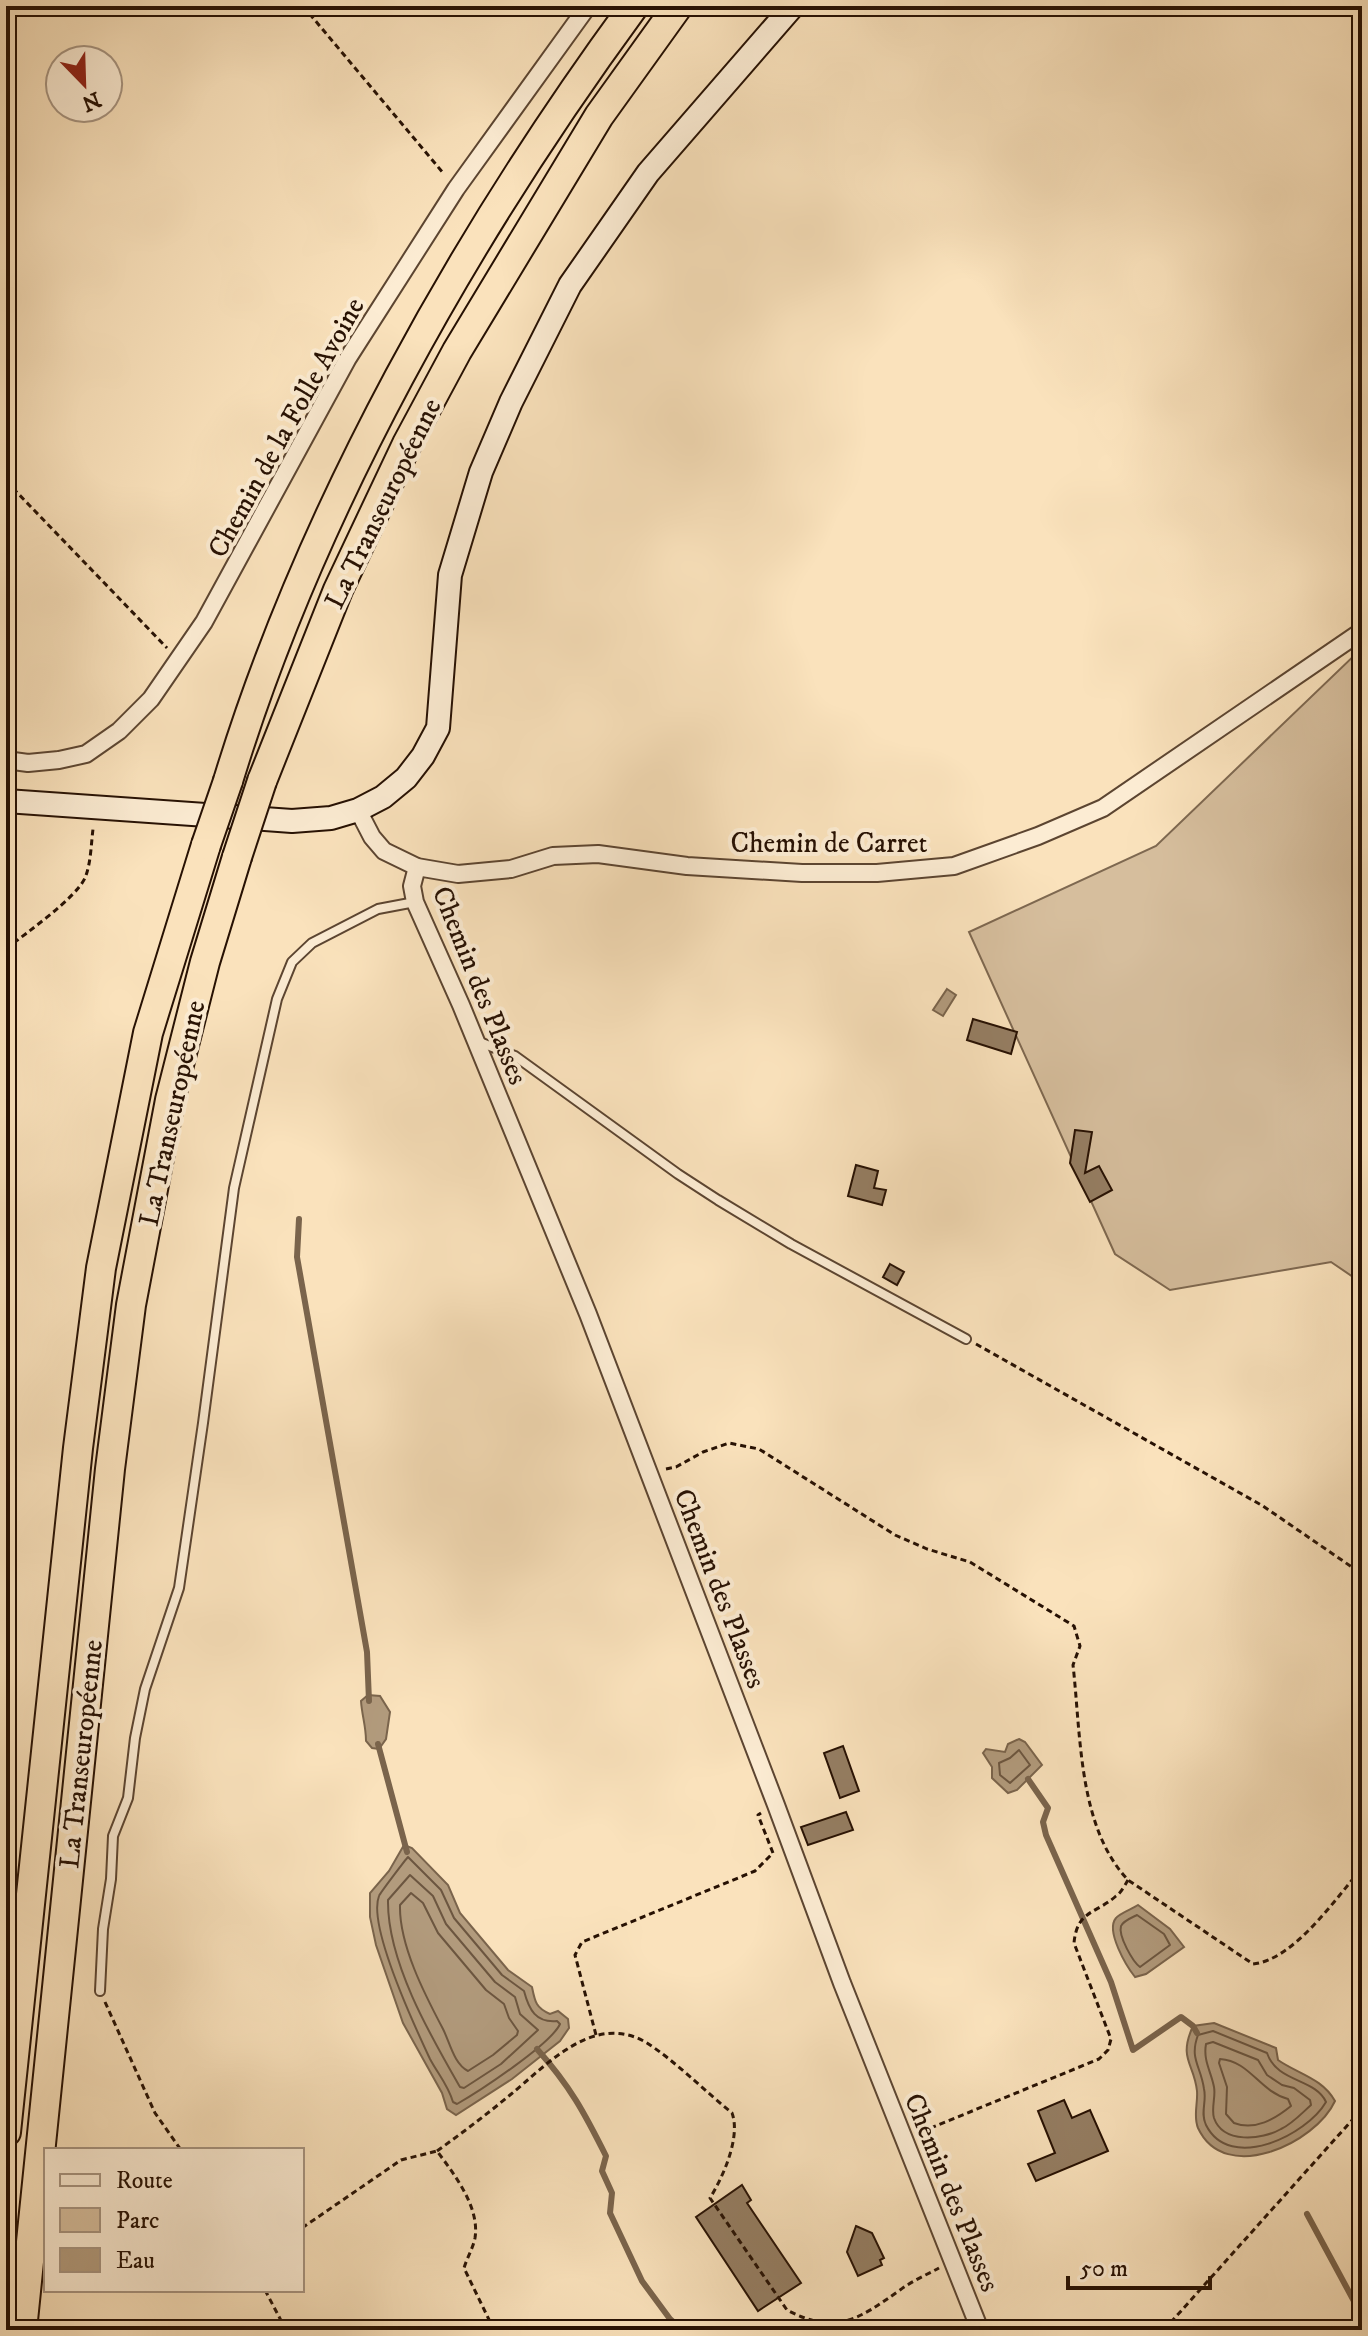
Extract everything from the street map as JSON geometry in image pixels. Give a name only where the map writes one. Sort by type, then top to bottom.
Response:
[{"type":"highway","name":"La Transeuropéenne","points":[[6,2132],[76,1464],[101,1268],[148,1033],[246,723],[284,624],[329,521],[390,395],[517,173],[634,6]]},
{"type":"highway","name":"La Transeuropéenne","points":[[22,2330],[110,1469],[131,1305],[170,1100],[205,962],[262,781],[338,590],[407,444],[457,351],[599,116],[678,6]]},
{"type":"street","name":"Chemin de la Folle Avoine","points":[[6,760],[28,763],[76,758],[100,747],[151,699],[227,582],[328,391],[456,189],[588,6]]},
{"type":"street","points":[[6,801],[292,821],[331,818],[358,810],[383,797],[406,778],[423,756],[438,728],[450,575],[487,458],[511,402],[570,285],[648,173],[793,6]]},
{"type":"street","name":"Chemin de Carret","points":[[358,810],[372,837],[384,851],[417,867],[458,874],[511,869],[553,856],[598,854],[687,866],[802,873],[877,873],[954,866],[1038,836],[1103,808],[1362,631]]},
{"type":"street","name":"Chemin des Plasses","points":[[417,867],[412,886],[415,902],[476,1041],[648,1469],[842,1983],[980,2330]]},
{"type":"lane","points":[[100,1991],[113,1836],[128,1798],[145,1689],[179,1588],[234,1188],[277,999],[292,962],[312,943],[378,909],[415,902]]},
{"type":"lane","points":[[476,1041],[515,1056],[678,1174],[766,1229],[966,1339]]},
{"type":"path","points":[[303,6],[456,189]]},
{"type":"path","points":[[6,481],[178,661]]},
{"type":"path","points":[[6,949],[83,883],[90,856],[94,807]]},
{"type":"path","points":[[966,1339],[1254,1501],[1362,1574]]},
{"type":"path","points":[[648,1469],[676,1467],[703,1452],[729,1443],[759,1449],[895,1535],[970,1562],[1074,1626],[1080,1646],[1073,1665],[1090,1810],[1100,1840],[1113,1864],[1128,1880],[1253,1964],[1264,1963],[1290,1946],[1362,1868]]},
{"type":"path","points":[[596,2035],[575,1955],[582,1942],[755,1871],[773,1853],[758,1815],[776,1805]]},
{"type":"path","points":[[901,2131],[928,2131],[1099,2059],[1108,2050],[1111,2039],[1074,1943],[1075,1927],[1090,1911],[1117,1896],[1128,1880]]},
{"type":"path","points":[[100,1991],[155,2113],[180,2148]]},
{"type":"path","points":[[304,2227],[401,2160],[437,2151],[511,2095],[552,2058],[579,2041],[618,2032],[645,2042],[732,2113],[735,2122],[725,2172],[710,2198],[787,2310],[806,2322],[828,2326],[848,2323],[868,2314],[903,2287],[953,2261]]},
{"type":"path","points":[[1164,2330],[1362,2109]]},
{"type":"path","points":[[437,2151],[459,2181],[471,2209],[475,2237],[464,2268],[494,2330]]},
{"type":"path","points":[[266,2292],[286,2330]]},
{"type":"green space","points":[[1362,648],[1362,1283],[1331,1262],[1170,1290],[1115,1254],[969,932],[1156,846]]},
{"type":"water","points":[[947,989],[956,995],[943,1016],[933,1010]]},
{"type":"water","points":[[368,1695],[380,1696],[390,1712],[386,1739],[379,1749],[372,1748],[366,1741],[361,1701]]},
{"type":"water","points":[[1019,1739],[1025,1742],[1042,1765],[1017,1790],[1008,1793],[992,1778],[992,1767],[983,1753],[986,1749],[1005,1752],[1008,1744]]},
{"type":"water","points":[[404,1845],[412,1848],[448,1885],[460,1913],[508,1970],[532,1987],[539,2007],[550,2014],[558,2011],[568,2019],[569,2028],[560,2041],[512,2079],[456,2115],[447,2109],[442,2093],[403,2023],[376,1945],[370,1917],[370,1893],[389,1871]]},
{"type":"water","points":[[1138,1905],[1170,1929],[1184,1947],[1146,1974],[1135,1977],[1118,1949],[1113,1924],[1118,1916]]},
{"type":"water","points":[[1214,2023],[1276,2048],[1278,2060],[1323,2087],[1335,2101],[1325,2117],[1309,2131],[1270,2152],[1248,2156],[1228,2154],[1211,2145],[1198,2128],[1197,2091],[1187,2046],[1193,2026]]},
{"type":"building","points":[[973,1019],[1017,1032],[1011,1054],[967,1040]]},
{"type":"building","points":[[1075,1130],[1092,1132],[1085,1173],[1099,1166],[1112,1190],[1090,1202],[1070,1163]]},
{"type":"building","points":[[856,1165],[878,1171],[874,1188],[886,1190],[882,1205],[848,1196]]},
{"type":"building","points":[[890,1264],[904,1272],[897,1285],[883,1277]]},
{"type":"building","points":[[843,1746],[859,1791],[840,1798],[824,1753]]},
{"type":"building","points":[[846,1812],[853,1830],[808,1845],[801,1827]]},
{"type":"building","points":[[1064,2100],[1072,2118],[1090,2110],[1108,2151],[1036,2181],[1028,2164],[1055,2153],[1038,2111]]},
{"type":"building","points":[[742,2185],[751,2200],[747,2203],[801,2283],[758,2311],[696,2217]]},
{"type":"building","points":[[856,2226],[872,2233],[884,2258],[880,2260],[882,2265],[858,2276],[847,2252]]},
{"type":"waterway","points":[[299,1219],[297,1257],[367,1652],[369,1701]]},
{"type":"waterway","points":[[378,1744],[407,1852]]},
{"type":"waterway","points":[[1028,1779],[1048,1808],[1043,1822],[1046,1835],[1111,1982],[1133,2050],[1181,2017],[1197,2033]]},
{"type":"waterway","points":[[537,2049],[576,2100],[606,2156],[602,2171],[612,2193],[610,2213],[642,2281],[682,2330]]},
{"type":"waterway","points":[[1307,2214],[1362,2316]]}]
